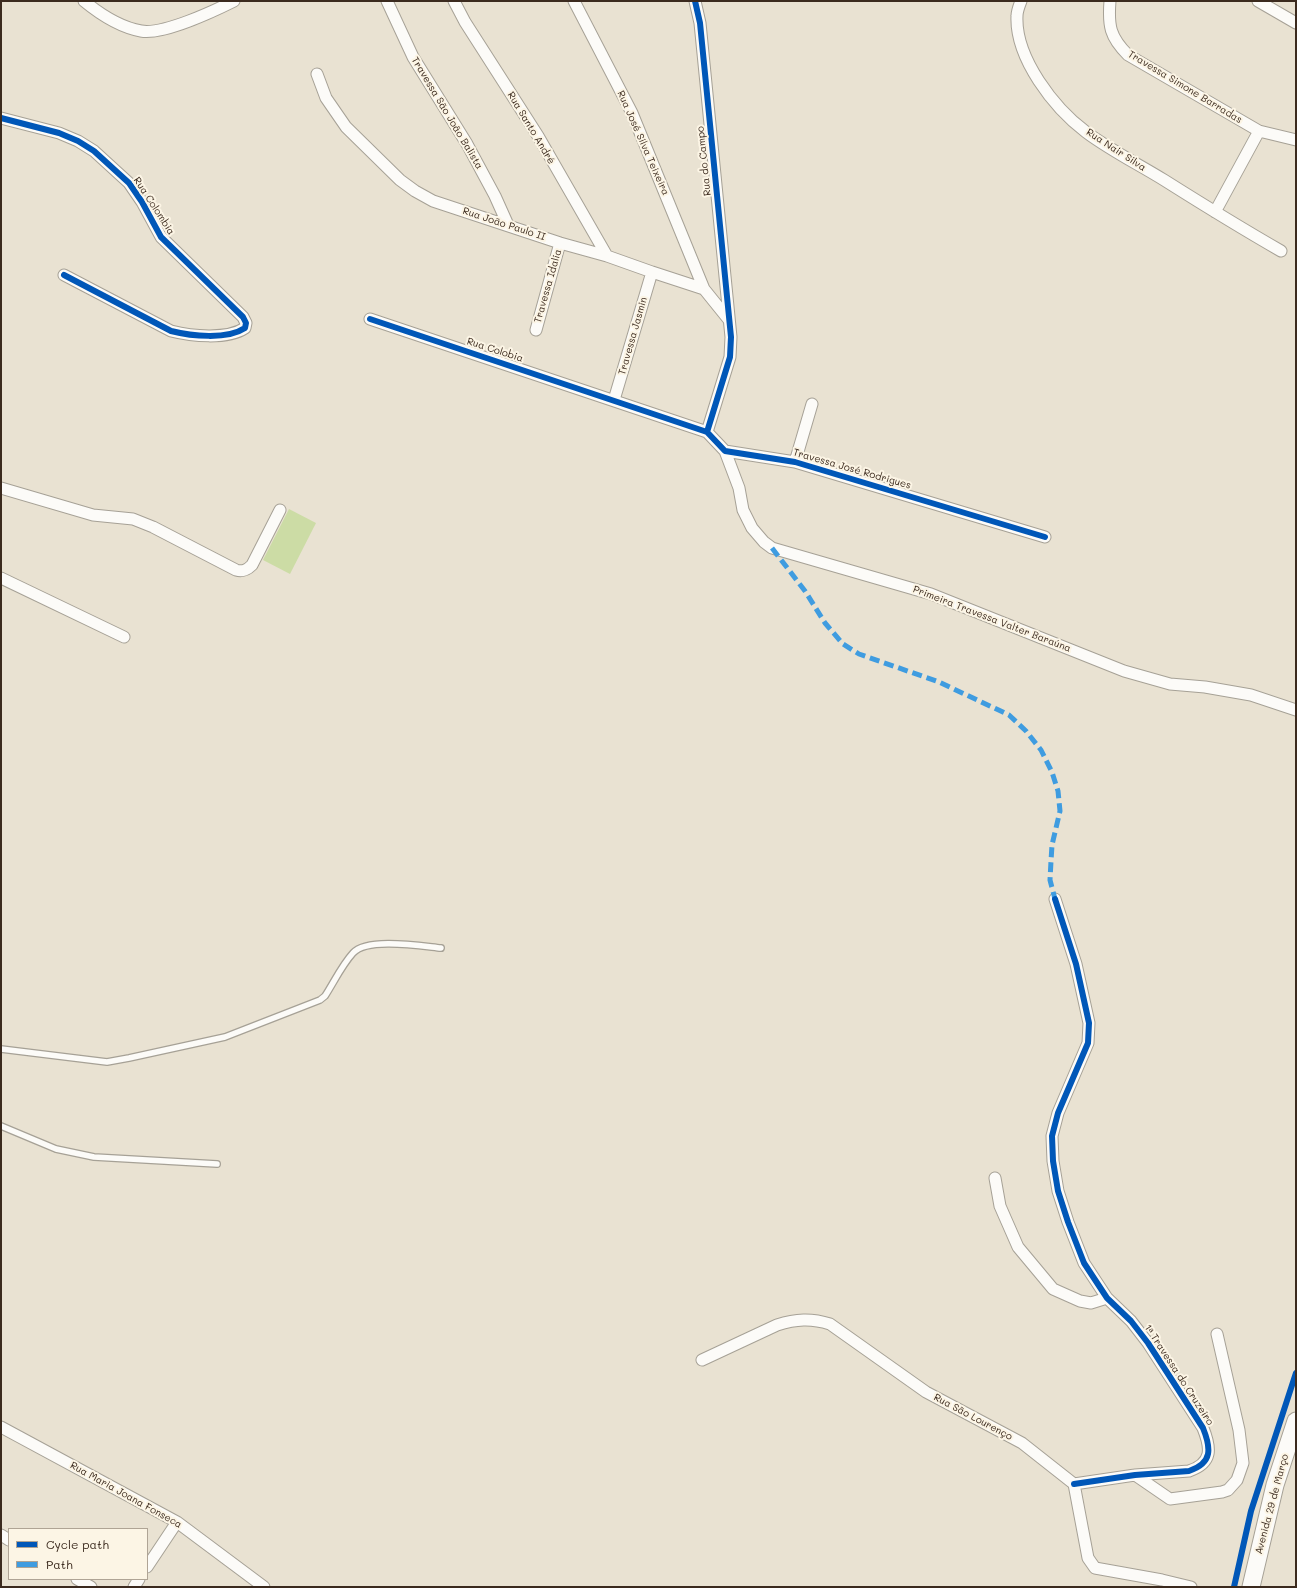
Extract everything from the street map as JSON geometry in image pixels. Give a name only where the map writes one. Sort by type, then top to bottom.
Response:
[{"type":"main road","name":"Avenida 29 de Março","points":[[1251,1587],[1275,1485],[1296,1421]]},
{"type":"street","points":[[84,1],[102,15],[121,25],[142,32],[163,29],[192,20],[234,1]]},
{"type":"street","name":"Travessa São João Balista","points":[[387,1],[413,57],[466,144],[495,196],[508,225]]},
{"type":"street","name":"Rua Santo André","points":[[454,1],[465,22],[538,136],[606,256]]},
{"type":"street","name":"Rua José Silva Teixeira","points":[[574,1],[632,113],[704,289]]},
{"type":"street","name":"Rua do Campo","points":[[695,1],[700,23],[731,337],[730,357],[707,432]]},
{"type":"street","name":"Rua Nair Silva","points":[[1021,1],[1017,15],[1019,37],[1028,62],[1041,85],[1059,108],[1086,132],[1281,251]]},
{"type":"street","name":"Travessa Simone Barradas","points":[[1110,1],[1109,20],[1113,34],[1121,48],[1128,55],[1259,131],[1296,140]]},
{"type":"street","points":[[1258,1],[1296,23]]},
{"type":"street","name":"Rua João Paulo II","points":[[317,74],[326,98],[346,127],[400,180],[415,191],[433,201],[704,289]]},
{"type":"street","name":"Rua Colombia","points":[[1,118],[59,134],[78,141],[109,163],[129,183],[142,202],[161,237],[243,317],[246,323],[244,328],[238,333],[228,335],[187,335],[171,331],[64,275]]},
{"type":"street","points":[[1215,212],[1259,131]]},
{"type":"street","name":"Travessa Idalia","points":[[536,330],[560,243]]},
{"type":"street","name":"Travessa Jasmin","points":[[614,400],[652,272]]},
{"type":"street","points":[[704,289],[729,320]]},
{"type":"street","name":"Rua Colobia","points":[[370,319],[614,400]]},
{"type":"street","points":[[614,400],[707,432],[725,451]]},
{"type":"street","points":[[795,462],[812,404]]},
{"type":"street","name":"Travessa José Rodrigues","points":[[725,451],[795,462],[1045,537]]},
{"type":"street","name":"Primeira Travessa Valter Baraúna","points":[[725,451],[739,488],[743,510],[752,528],[764,542],[772,548],[931,594],[1124,671],[1170,684],[1206,687],[1251,696],[1296,710]]},
{"type":"street","points":[[1,488],[93,515],[133,519],[153,527],[242,572],[252,565],[280,510]]},
{"type":"street","points":[[1,578],[124,637]]},
{"type":"street","name":"1ᵃ Travessa do Cruzeiro","points":[[1055,899],[1076,964],[1089,1023],[1088,1043],[1058,1113],[1052,1136],[1053,1161],[1058,1191],[1070,1229],[1084,1264],[1107,1298],[1131,1321],[1148,1343],[1203,1428],[1208,1442],[1209,1453],[1205,1462],[1197,1468],[1189,1471],[1135,1475],[1074,1484]]},
{"type":"street","points":[[995,1178],[1000,1206],[1018,1247],[1053,1289],[1080,1301],[1091,1303],[1107,1298]]},
{"type":"street","name":"Rua São Lourenço","points":[[702,1360],[777,1325],[790,1321],[816,1320],[830,1324],[926,1392],[1022,1443],[1074,1484]]},
{"type":"street","points":[[1135,1475],[1165,1497],[1170,1498],[1222,1492],[1228,1490],[1237,1480],[1243,1463],[1239,1430],[1217,1334]]},
{"type":"street","name":"Rua Maria Joana Fonseca","points":[[1,1427],[177,1522],[241,1568],[264,1587]]},
{"type":"street","points":[[1074,1484],[1088,1558],[1095,1568],[1162,1580],[1191,1587]]},
{"type":"street","points":[[148,1566],[177,1522]]},
{"type":"street","points":[[78,1580],[91,1587]]},
{"type":"lane","points":[[1,1049],[107,1062],[225,1037],[320,1000],[325,996],[354,951],[369,946],[386,943],[440,948]]},
{"type":"lane","points":[[1,1126],[56,1149],[94,1157],[217,1164]]},
{"type":"green space","points":[[289,509],[316,523],[290,574],[263,560]]},
{"type":"marked path","points":[[772,548],[805,591],[825,623],[843,644],[859,654],[939,682],[1009,715],[1026,731],[1041,750],[1052,772],[1058,791],[1060,811],[1052,845],[1050,880],[1055,899]]},
{"type":"cycle path","points":[[695,1],[700,23],[731,337],[730,357],[707,432]]},
{"type":"cycle path","points":[[1,118],[59,133],[78,141],[94,151],[129,183],[142,202],[161,237],[243,317],[246,323],[245,328],[237,332],[219,336],[188,334],[171,331],[64,275]]},
{"type":"cycle path","points":[[370,319],[707,432],[725,451],[795,462],[1045,537]]},
{"type":"cycle path","points":[[1055,899],[1076,964],[1089,1023],[1088,1043],[1058,1113],[1052,1136],[1053,1161],[1058,1191],[1084,1263],[1107,1298],[1131,1321],[1148,1343],[1203,1428],[1208,1442],[1208,1454],[1206,1459],[1197,1468],[1189,1471],[1135,1475],[1074,1484]]},
{"type":"cycle path","points":[[1234,1587],[1251,1511],[1296,1373]]}]
